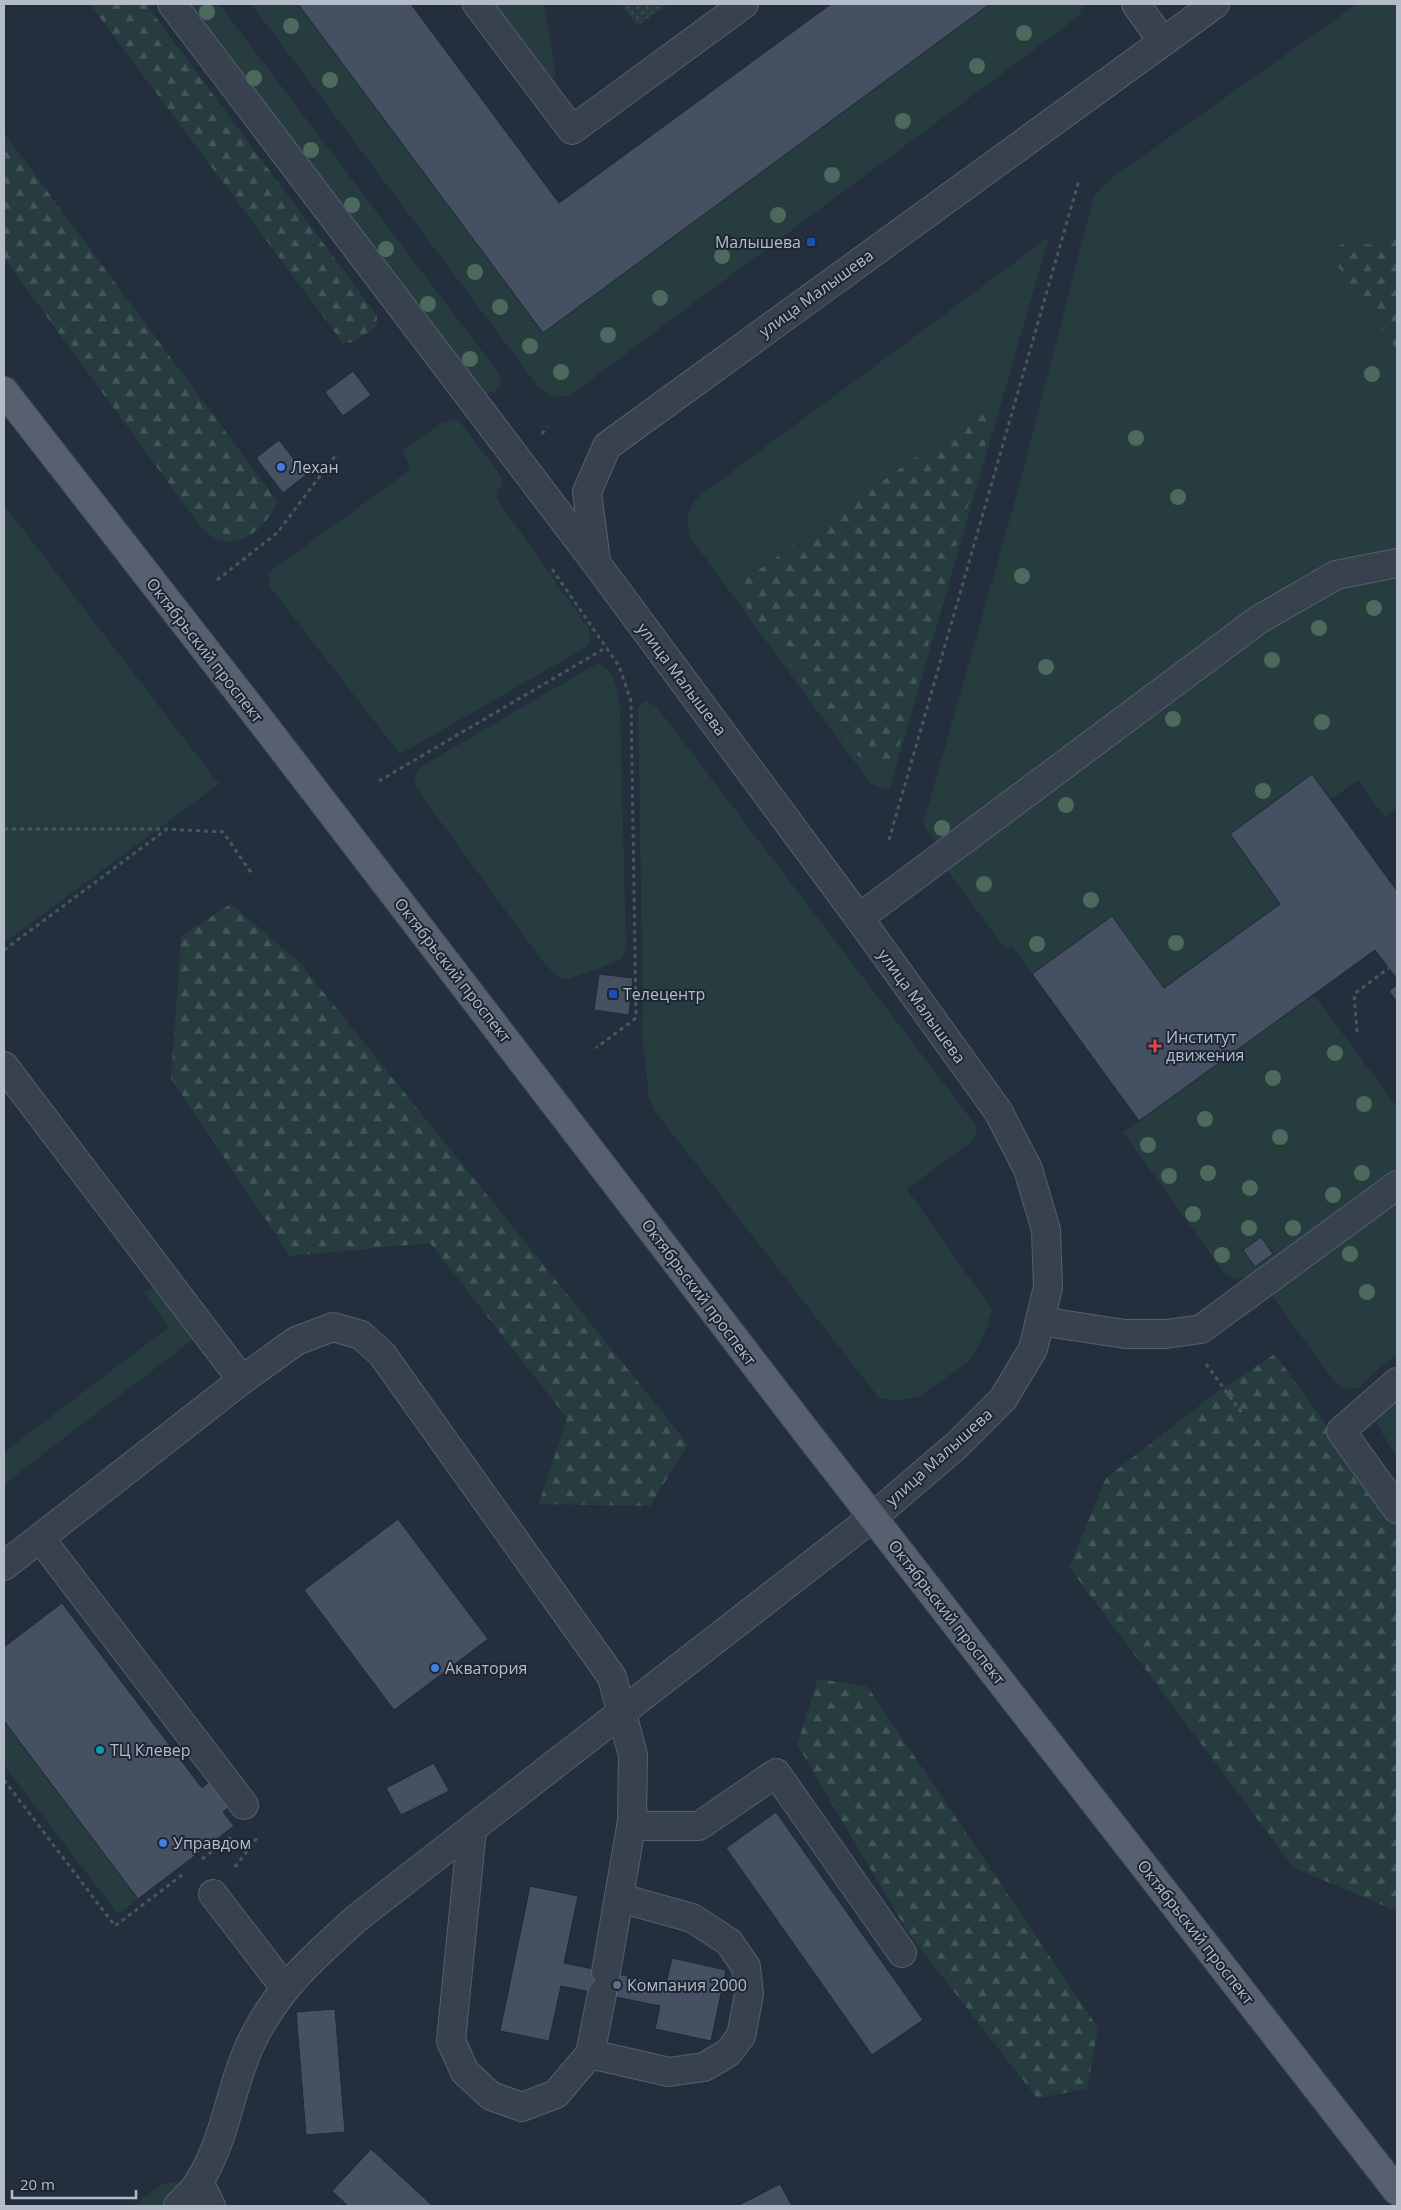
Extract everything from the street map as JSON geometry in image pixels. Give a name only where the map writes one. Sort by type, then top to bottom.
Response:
[{"type":"main road","name":"Октябрьский проспект","points":[[4,390],[873,1516],[1397,2191]]},
{"type":"street","points":[[172,4],[596,563]]},
{"type":"street","points":[[477,4],[572,130],[744,4]]},
{"type":"street","points":[[1136,4],[1162,42]]},
{"type":"street","name":"улица Малышева","points":[[178,2206],[199,2182],[213,2155],[249,2046],[269,2008],[298,1972],[357,1918],[873,1516],[957,1445],[1003,1399],[1033,1349],[1048,1287],[1046,1230],[1028,1169],[998,1111],[859,918],[596,563],[587,492],[606,446],[1215,4]]},
{"type":"street","points":[[859,918],[1258,620],[1336,574],[1397,562]]},
{"type":"street","points":[[4,1066],[242,1380]]},
{"type":"street","points":[[1040,1321],[1125,1334],[1166,1334],[1201,1329],[1397,1185]]},
{"type":"street","points":[[4,1566],[242,1380],[296,1341],[333,1327],[361,1335],[382,1354],[612,1677],[633,1755],[631,1826],[620,1898],[590,2054],[556,2094],[522,2107],[491,2096],[465,2072],[452,2041],[472,1829]]},
{"type":"street","points":[[1397,1382],[1341,1431],[1397,1509]]},
{"type":"street","points":[[40,1538],[249,1812]]},
{"type":"street","points":[[631,1826],[699,1826],[776,1773],[902,1953]]},
{"type":"street","points":[[213,1894],[285,1988]]},
{"type":"street","points":[[590,2054],[669,2072],[704,2067],[728,2053],[741,2036],[749,1994],[746,1967],[729,1942],[692,1918],[620,1898]]},
{"type":"street","points":[[199,2182],[211,2206]]},
{"type":"path","points":[[889,840],[1079,180]]},
{"type":"path","points":[[522,465],[547,427]]},
{"type":"path","points":[[217,580],[277,533],[336,455]]},
{"type":"path","points":[[551,568],[619,666],[632,701],[636,1018],[596,1048]]},
{"type":"path","points":[[379,780],[607,647]]},
{"type":"path","points":[[4,829],[167,829],[223,832],[252,874]]},
{"type":"path","points":[[4,950],[167,829]]},
{"type":"path","points":[[1357,1032],[1354,994],[1389,968]]},
{"type":"path","points":[[1205,1363],[1244,1416]]},
{"type":"path","points":[[4,1780],[115,1926],[184,1873]]},
{"type":"path","points":[[200,1861],[249,1812],[260,1830],[256,1841],[213,1894]]},
{"type":"green space","points":[[90,4],[146,4],[377,316],[376,327],[354,342],[343,343]]},
{"type":"green space","points":[[185,4],[219,4],[500,375],[501,384],[495,391],[484,394]]},
{"type":"green space","points":[[251,4],[298,4],[543,333],[990,4],[1083,5],[1079,16],[569,396],[553,397],[539,388]]},
{"type":"green space","points":[[488,4],[544,4],[556,74],[549,83]]},
{"type":"green space","points":[[621,4],[668,4],[637,26]]},
{"type":"green space","points":[[1357,4],[1397,4],[1397,550],[1328,564],[939,847],[923,824],[1020,483],[1094,195],[1109,180]]},
{"type":"green space","points":[[4,133],[277,501],[262,526],[246,537],[228,542],[218,540],[200,526],[4,258]]},
{"type":"green space","points":[[1397,234],[1397,350],[1332,258],[1334,251],[1344,243],[1379,245]]},
{"type":"green space","points":[[1049,237],[890,788],[882,789],[870,783],[690,537],[688,515],[699,496]]},
{"type":"green space","points":[[983,409],[991,409],[994,414],[897,754],[882,763],[871,762],[855,753],[741,599],[742,586],[746,579]]},
{"type":"green space","points":[[454,419],[460,422],[501,476],[502,485],[497,492],[497,499],[589,629],[590,642],[583,649],[399,753],[270,587],[268,573],[410,470],[404,450],[441,423]]},
{"type":"green space","points":[[4,505],[219,784],[4,943]]},
{"type":"green space","points":[[1397,575],[1397,807],[1386,816],[1383,815],[1358,780],[1331,799],[1312,774],[1230,834],[1280,904],[1164,988],[1032,974],[1012,946],[1006,950],[944,866],[1264,628],[1321,595],[1359,582]]},
{"type":"green space","points":[[598,663],[613,676],[620,709],[626,948],[621,960],[568,979],[557,977],[541,959],[416,788],[415,777],[419,768]]},
{"type":"green space","points":[[645,701],[656,706],[977,1127],[974,1140],[907,1189],[992,1310],[984,1335],[970,1361],[918,1397],[900,1400],[880,1399],[654,1110],[649,1098],[641,1022],[643,1016],[638,708]]},
{"type":"green space","points":[[231,904],[299,962],[688,1444],[650,1506],[539,1504],[567,1418],[430,1243],[290,1256],[171,1078],[181,936]]},
{"type":"green space","points":[[1314,995],[1397,1107],[1397,1169],[1249,1278],[1237,1279],[1225,1274],[1123,1132]]},
{"type":"green space","points":[[1397,1198],[1397,1353],[1358,1388],[1345,1389],[1334,1381],[1272,1296],[1272,1293]]},
{"type":"green space","points":[[161,1287],[196,1337],[4,1484],[4,1452],[169,1327],[144,1293],[152,1288]]},
{"type":"green space","points":[[1275,1354],[1397,1524],[1397,1911],[1294,1868],[1069,1567],[1106,1478],[1216,1393]]},
{"type":"green space","points":[[1397,1396],[1397,1457],[1377,1425],[1378,1416]]},
{"type":"green space","points":[[818,1679],[867,1686],[1098,2028],[1087,2089],[1037,2098],[909,1934],[797,1744]]},
{"type":"green space","points":[[4,1722],[138,1899],[118,1914],[4,1765]]},
{"type":"green space","points":[[173,2182],[187,2187],[170,2206],[133,2206],[161,2185]]},
{"type":"building","points":[[298,4],[411,4],[559,203],[831,4],[990,4],[543,333]]},
{"type":"building","points":[[353,371],[371,395],[343,416],[325,392]]},
{"type":"building","name":"Лехан","points":[[279,440],[306,475],[283,493],[256,458]]},
{"type":"building","points":[[1312,774],[1397,891],[1397,979],[1375,950],[1139,1121],[1032,974],[1112,916],[1164,988],[1280,904],[1230,834]]},
{"type":"building","points":[[599,974],[633,978],[629,1015],[594,1010]]},
{"type":"building","points":[[1397,985],[1397,1002],[1389,991]]},
{"type":"building","points":[[1261,1237],[1273,1254],[1255,1267],[1243,1250]]},
{"type":"building","points":[[398,1519],[488,1639],[394,1710],[304,1590]]},
{"type":"building","name":"ТЦ Клевер","points":[[62,1603],[202,1788],[213,1779],[233,1804],[223,1812],[234,1826],[138,1899],[4,1721],[4,1647]]},
{"type":"building","points":[[434,1763],[449,1791],[401,1815],[386,1788]]},
{"type":"building","points":[[776,1812],[923,2020],[872,2055],[726,1848]]},
{"type":"building","points":[[530,1886],[578,1896],[564,1963],[666,1984],[672,1958],[726,1970],[711,2041],[655,2029],[660,2006],[561,1986],[549,2041],[500,2031]]},
{"type":"building","points":[[335,2009],[345,2132],[306,2135],[296,2012]]},
{"type":"building","points":[[371,2149],[433,2206],[348,2206],[332,2191]]},
{"type":"building","points":[[780,2184],[792,2206],[737,2206]]},
{"type":"place","name":"Малышева","points":[[811,242]]},
{"type":"place","name":"Лехан","points":[[281,467]]},
{"type":"place","name":"Телецентр","points":[[613,994]]},
{"type":"place","name":"Институт движения","points":[[1155,1046]]},
{"type":"place","name":"Акватория","points":[[435,1668]]},
{"type":"place","name":"ТЦ Клевер","points":[[100,1750]]},
{"type":"place","name":"Управдом","points":[[163,1843]]},
{"type":"place","name":"Компания 2000","points":[[617,1985]]}]
